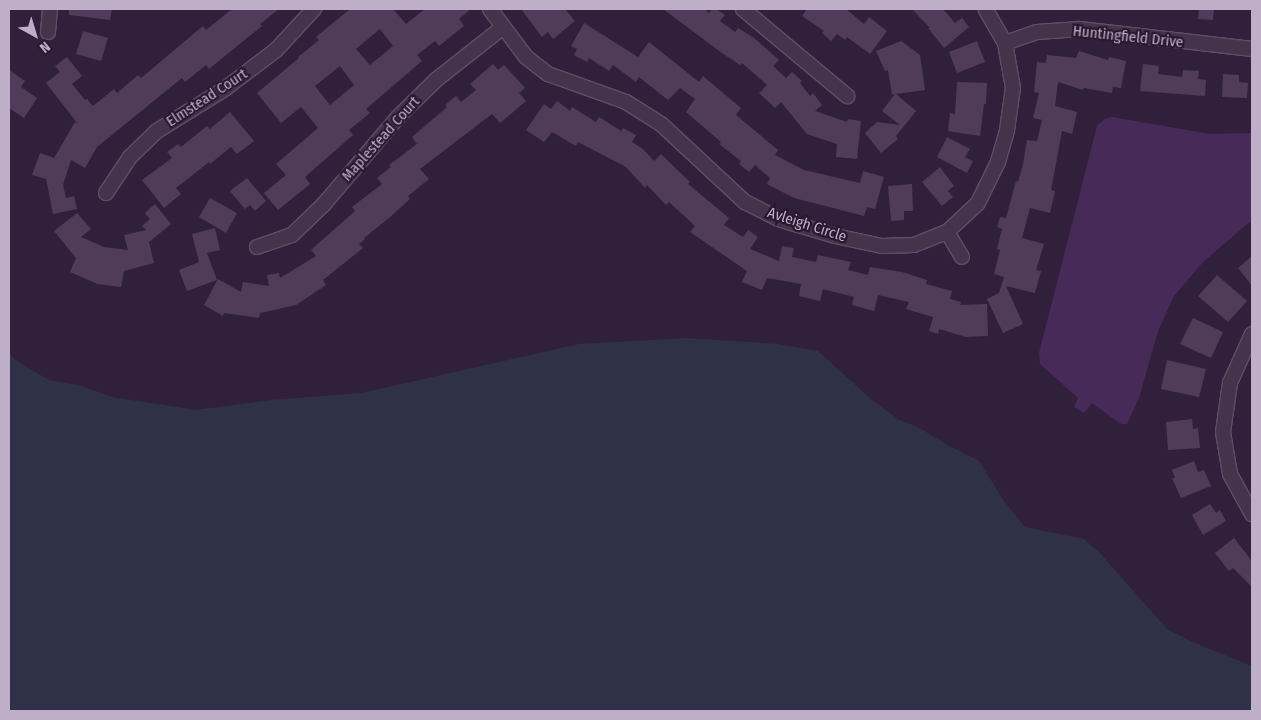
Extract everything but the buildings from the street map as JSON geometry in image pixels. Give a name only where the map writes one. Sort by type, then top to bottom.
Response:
[{"type":"street","points":[[48,32],[50,9]]},
{"type":"street","name":"Elmstead Court","points":[[106,193],[130,157],[157,131],[226,88],[268,56],[314,9]]},
{"type":"street","name":"Avleigh Circle","points":[[490,9],[526,57],[548,74],[626,102],[661,124],[745,202],[778,219],[835,236],[882,246],[914,244],[947,232],[978,204],[998,162],[1007,130],[1013,88],[1005,43],[985,9]]},
{"type":"street","points":[[743,9],[847,96]]},
{"type":"street","name":"Maplestead Court","points":[[258,247],[292,235],[324,204],[398,117],[436,80],[503,27]]},
{"type":"street","name":"Huntingfield Drive","points":[[1005,43],[1037,32],[1080,29],[1252,49]]},
{"type":"street","points":[[947,232],[962,257]]},
{"type":"street","points":[[1252,334],[1230,383],[1223,432],[1230,474],[1252,514]]},
{"type":"shaded area","points":[[1112,117],[1210,134],[1252,133],[1252,220],[1203,262],[1174,296],[1158,331],[1139,398],[1127,424],[1121,424],[1092,403],[1084,413],[1074,407],[1078,398],[1040,364],[1039,353],[1097,126],[1105,119]]},
{"type":"shaded area","points":[[687,338],[778,344],[818,351],[872,400],[899,420],[918,427],[947,445],[979,461],[1004,501],[1025,527],[1084,539],[1099,552],[1167,629],[1195,643],[1252,666],[1252,711],[9,711],[9,353],[15,360],[49,380],[82,386],[112,397],[196,410],[270,400],[361,393],[579,344]]}]
